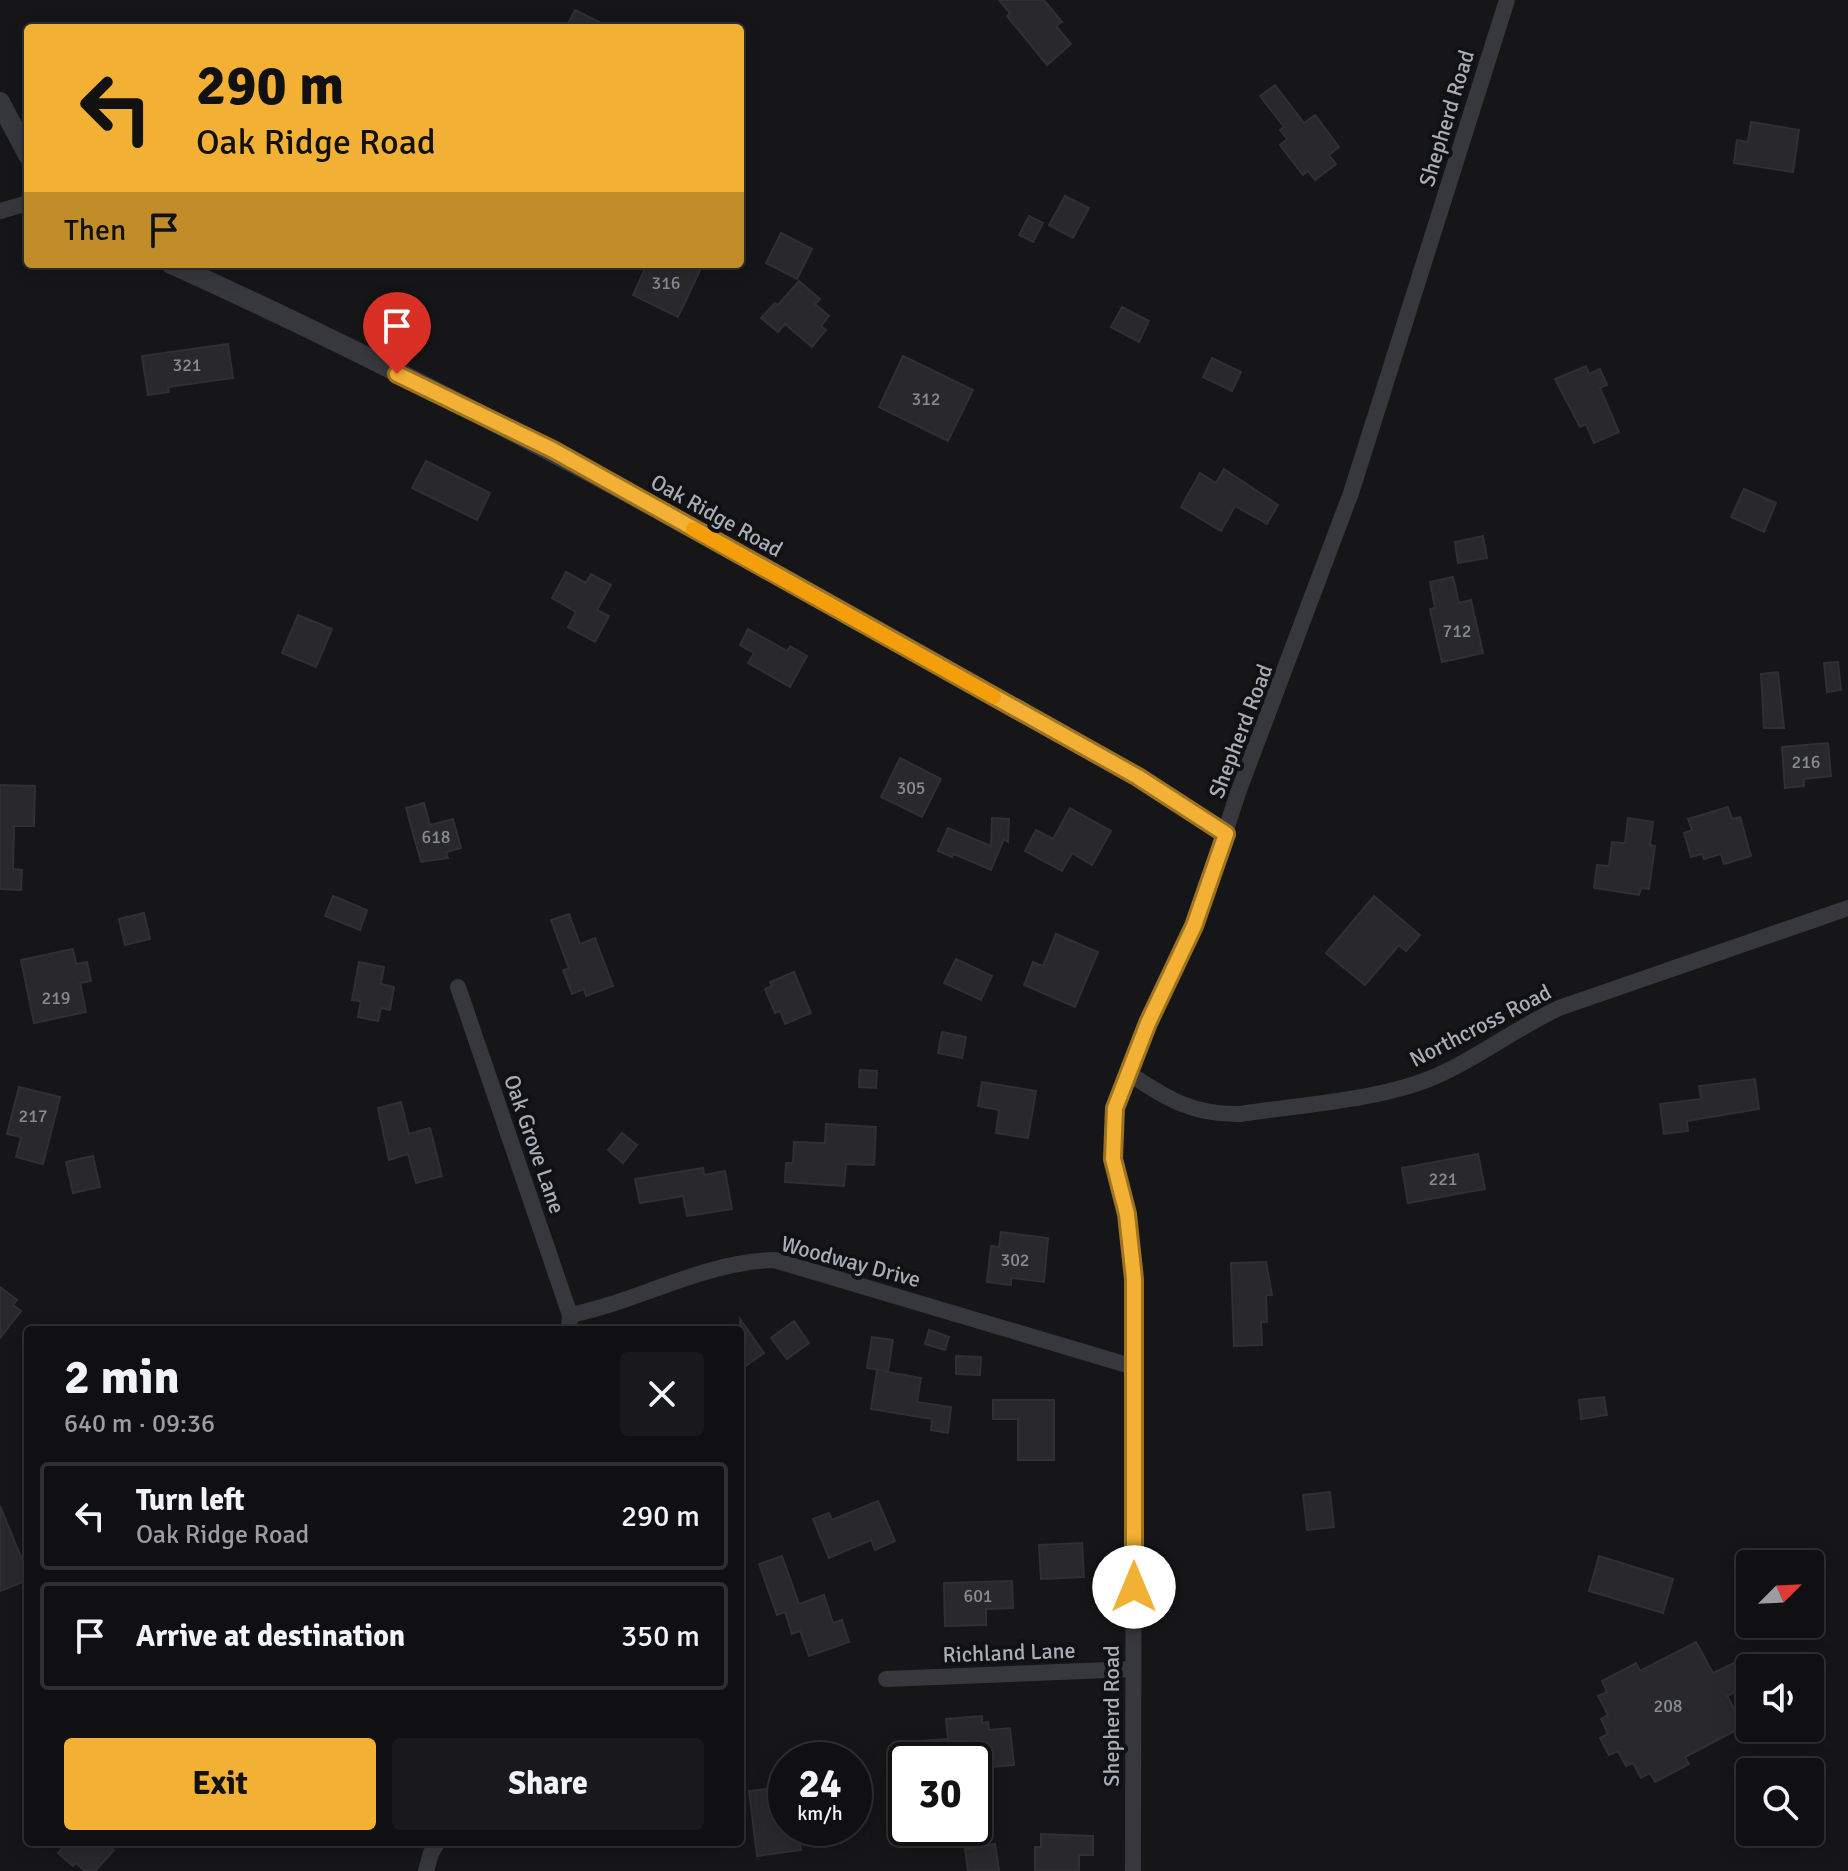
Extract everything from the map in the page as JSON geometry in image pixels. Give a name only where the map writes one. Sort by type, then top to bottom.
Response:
[{"type":"street","name":"Shepherd Road","points":[[1133,1871],[1132,1246],[1113,1159],[1115,1108],[1148,1023],[1194,926],[1239,790],[1351,493],[1507,0]]},
{"type":"street","points":[[0,102],[24,147]]},
{"type":"street","points":[[0,211],[24,204]]},
{"type":"street","name":"Oak Ridge Road","points":[[180,268],[282,314],[553,450],[1138,777],[1226,834]]},
{"type":"street","name":"Northcross Road","points":[[1128,1073],[1186,1108],[1219,1115],[1402,1088],[1445,1071],[1518,1027],[1559,1008],[1848,908]]},
{"type":"street","name":"Oak Grove Lane","points":[[458,987],[570,1323]]},
{"type":"street","name":"Woodway Drive","points":[[570,1323],[596,1310],[722,1265],[774,1260],[1134,1367]]},
{"type":"street","name":"Richland Lane","points":[[886,1679],[1133,1669]]},
{"type":"street","points":[[426,1871],[435,1846]]},
{"type":"building","points":[[999,0],[1044,0],[1062,22],[1056,26],[1071,44],[1047,65],[1007,16],[1010,13]]},
{"type":"building","points":[[575,10],[603,24],[568,24]]},
{"type":"building","points":[[1275,85],[1304,123],[1315,115],[1339,147],[1329,155],[1336,164],[1315,180],[1308,171],[1303,175],[1280,145],[1287,139],[1280,130],[1284,127],[1260,96]]},
{"type":"building","points":[[1751,122],[1799,130],[1793,172],[1734,163],[1737,140],[1748,142]]},
{"type":"building","points":[[1065,196],[1089,208],[1073,238],[1049,225]]},
{"type":"building","points":[[1029,216],[1043,223],[1033,242],[1019,235]]},
{"type":"building","points":[[781,233],[812,249],[797,279],[766,263]]},
{"type":"building","points":[[645,268],[701,268],[678,317],[633,295]]},
{"type":"building","points":[[799,281],[820,299],[815,304],[829,316],[821,326],[826,330],[812,347],[785,324],[778,332],[761,318],[775,303],[778,305]]},
{"type":"building","points":[[1122,307],[1149,321],[1139,342],[1111,327]]},
{"type":"building","points":[[228,344],[233,378],[168,387],[169,392],[148,395],[142,356]]},
{"type":"building","points":[[903,356],[973,390],[948,441],[879,407]]},
{"type":"building","points":[[1212,358],[1241,372],[1232,391],[1203,377]]},
{"type":"building","points":[[1586,366],[1589,374],[1600,369],[1607,385],[1600,388],[1619,432],[1594,443],[1586,424],[1580,427],[1555,379]]},
{"type":"building","points":[[426,461],[490,493],[477,520],[412,488]]},
{"type":"building","points":[[1224,469],[1278,505],[1267,524],[1235,506],[1221,531],[1181,507],[1200,473],[1216,483]]},
{"type":"building","points":[[1744,489],[1776,503],[1764,532],[1731,517]]},
{"type":"building","points":[[1483,536],[1487,558],[1458,563],[1455,542]]},
{"type":"building","points":[[566,572],[586,583],[591,574],[611,585],[597,610],[609,616],[595,642],[568,627],[576,612],[552,598]]},
{"type":"building","points":[[1453,577],[1459,603],[1471,600],[1483,653],[1442,662],[1430,609],[1435,608],[1430,582]]},
{"type":"building","points":[[298,615],[332,629],[316,667],[282,653]]},
{"type":"building","points":[[748,629],[787,651],[790,646],[807,656],[790,687],[748,663],[754,653],[740,645]]},
{"type":"building","points":[[1838,662],[1841,690],[1827,692],[1824,663]]},
{"type":"building","points":[[1778,672],[1784,728],[1764,728],[1761,674]]},
{"type":"building","points":[[1828,743],[1831,776],[1804,779],[1804,786],[1785,788],[1782,747]]},
{"type":"building","points":[[900,758],[941,779],[922,817],[881,797]]},
{"type":"building","points":[[0,785],[35,786],[34,826],[14,826],[13,869],[22,870],[21,890],[0,889]]},
{"type":"building","points":[[424,803],[430,825],[453,819],[461,848],[446,852],[448,858],[421,862],[406,808]]},
{"type":"building","points":[[1728,807],[1732,819],[1740,817],[1751,856],[1724,864],[1721,854],[1704,859],[1702,854],[1691,857],[1684,833],[1692,830],[1688,819]]},
{"type":"building","points":[[1070,808],[1111,831],[1092,865],[1072,853],[1062,871],[1025,851],[1036,830],[1053,839]]},
{"type":"building","points":[[992,818],[1009,819],[1008,842],[1004,839],[991,870],[954,854],[952,857],[938,851],[948,828],[991,846]]},
{"type":"building","points":[[1628,818],[1653,822],[1650,845],[1655,846],[1649,889],[1641,888],[1639,895],[1594,888],[1597,865],[1609,866],[1612,842],[1625,843]]},
{"type":"building","points":[[333,896],[367,910],[360,930],[325,916]]},
{"type":"building","points":[[1374,896],[1420,935],[1406,951],[1399,945],[1365,985],[1326,953]]},
{"type":"building","points":[[144,913],[150,939],[125,945],[119,919]]},
{"type":"building","points":[[569,914],[580,944],[595,938],[613,986],[586,996],[584,989],[572,994],[563,970],[569,969],[551,920]]},
{"type":"building","points":[[1056,934],[1098,952],[1075,1007],[1024,985],[1033,962],[1043,966]]},
{"type":"building","points":[[73,949],[76,964],[87,962],[91,981],[80,983],[86,1012],[34,1023],[21,960]]},
{"type":"building","points":[[956,959],[992,976],[981,1000],[944,983]]},
{"type":"building","points":[[359,962],[384,967],[381,984],[394,987],[390,1010],[381,1008],[378,1021],[358,1017],[361,1001],[352,1000]]},
{"type":"building","points":[[794,972],[811,1013],[785,1024],[780,1011],[775,1013],[765,989],[772,986],[770,982]]},
{"type":"building","points":[[942,1032],[966,1037],[962,1058],[938,1053]]},
{"type":"building","points":[[860,1070],[877,1071],[876,1088],[859,1087]]},
{"type":"building","points":[[1755,1079],[1759,1109],[1687,1121],[1688,1131],[1664,1134],[1660,1104],[1701,1099],[1699,1086]]},
{"type":"building","points":[[982,1082],[1036,1091],[1028,1138],[996,1133],[999,1110],[978,1106]]},
{"type":"building","points":[[19,1087],[60,1097],[43,1164],[16,1157],[21,1137],[7,1134]]},
{"type":"building","points":[[401,1102],[409,1134],[430,1128],[442,1176],[416,1183],[408,1154],[389,1160],[378,1108]]},
{"type":"building","points":[[826,1124],[876,1127],[874,1165],[846,1164],[844,1186],[785,1182],[786,1163],[793,1163],[794,1142],[825,1143]]},
{"type":"building","points":[[622,1133],[637,1145],[623,1163],[608,1150]]},
{"type":"building","points":[[1478,1154],[1485,1189],[1408,1203],[1402,1168]]},
{"type":"building","points":[[93,1156],[100,1187],[73,1193],[66,1162]]},
{"type":"building","points":[[703,1168],[704,1175],[725,1171],[732,1209],[687,1216],[683,1196],[640,1203],[635,1179]]},
{"type":"building","points":[[1001,1232],[1048,1238],[1044,1282],[1011,1278],[1011,1285],[987,1282],[991,1246],[999,1247]]},
{"type":"building","points":[[1266,1262],[1272,1295],[1266,1295],[1267,1322],[1261,1322],[1262,1345],[1234,1346],[1231,1263]]},
{"type":"building","points":[[0,1287],[17,1300],[13,1305],[21,1311],[0,1338]]},
{"type":"building","points":[[740,1319],[764,1353],[744,1367],[744,1326],[740,1326]]},
{"type":"building","points":[[794,1321],[809,1343],[787,1359],[771,1338]]},
{"type":"building","points":[[929,1330],[949,1337],[945,1350],[925,1344]]},
{"type":"building","points":[[872,1337],[893,1340],[888,1371],[867,1368]]},
{"type":"building","points":[[956,1356],[981,1357],[980,1375],[956,1374]]},
{"type":"building","points":[[877,1370],[921,1378],[917,1402],[951,1407],[948,1433],[931,1430],[932,1419],[871,1409]]},
{"type":"building","points":[[1604,1397],[1607,1415],[1581,1419],[1579,1400]]},
{"type":"building","points":[[993,1400],[1054,1400],[1054,1460],[1018,1460],[1018,1419],[993,1419]]},
{"type":"building","points":[[1330,1492],[1334,1527],[1307,1530],[1303,1495]]},
{"type":"building","points":[[878,1501],[895,1541],[875,1550],[871,1540],[829,1558],[813,1519],[829,1513],[832,1520]]},
{"type":"building","points":[[0,1506],[24,1564],[24,1582],[0,1591]]},
{"type":"building","points":[[1082,1543],[1084,1577],[1041,1579],[1039,1545]]},
{"type":"building","points":[[782,1556],[799,1604],[824,1595],[833,1623],[842,1620],[849,1642],[809,1656],[800,1631],[792,1634],[785,1612],[777,1615],[759,1564]]},
{"type":"building","points":[[1599,1556],[1673,1579],[1663,1613],[1589,1591]]},
{"type":"building","points":[[1012,1581],[1013,1608],[986,1609],[986,1625],[945,1626],[944,1583]]},
{"type":"building","points":[[1696,1642],[1713,1673],[1734,1663],[1736,1691],[1727,1696],[1736,1712],[1736,1730],[1685,1757],[1689,1764],[1655,1782],[1650,1773],[1641,1778],[1633,1763],[1626,1766],[1618,1751],[1609,1755],[1600,1738],[1608,1734],[1601,1719],[1608,1715],[1598,1696],[1607,1692],[1602,1681],[1636,1663],[1640,1671]]},
{"type":"building","points":[[982,1716],[982,1723],[988,1722],[989,1730],[1010,1728],[1014,1765],[992,1767],[992,1742],[907,1742],[948,1739],[946,1719]]},
{"type":"building","points":[[768,1789],[768,1846],[800,1846],[801,1850],[757,1856],[749,1791]]},
{"type":"building","points":[[1041,1834],[1093,1836],[1093,1855],[1079,1855],[1079,1871],[1035,1871],[1035,1847],[1041,1847]]},
{"type":"building","points":[[995,1844],[999,1871],[968,1871],[965,1849]]},
{"type":"building","points":[[64,1846],[109,1846],[114,1850],[95,1871],[85,1871],[76,1863],[73,1866],[58,1853]]},
{"type":"slow traffic","points":[[693,529],[994,697]]},
{"type":"route","points":[[397,374],[553,450],[1138,777],[1226,834],[1194,926],[1148,1023],[1115,1108],[1113,1159],[1127,1214],[1134,1279],[1134,1587]]}]
